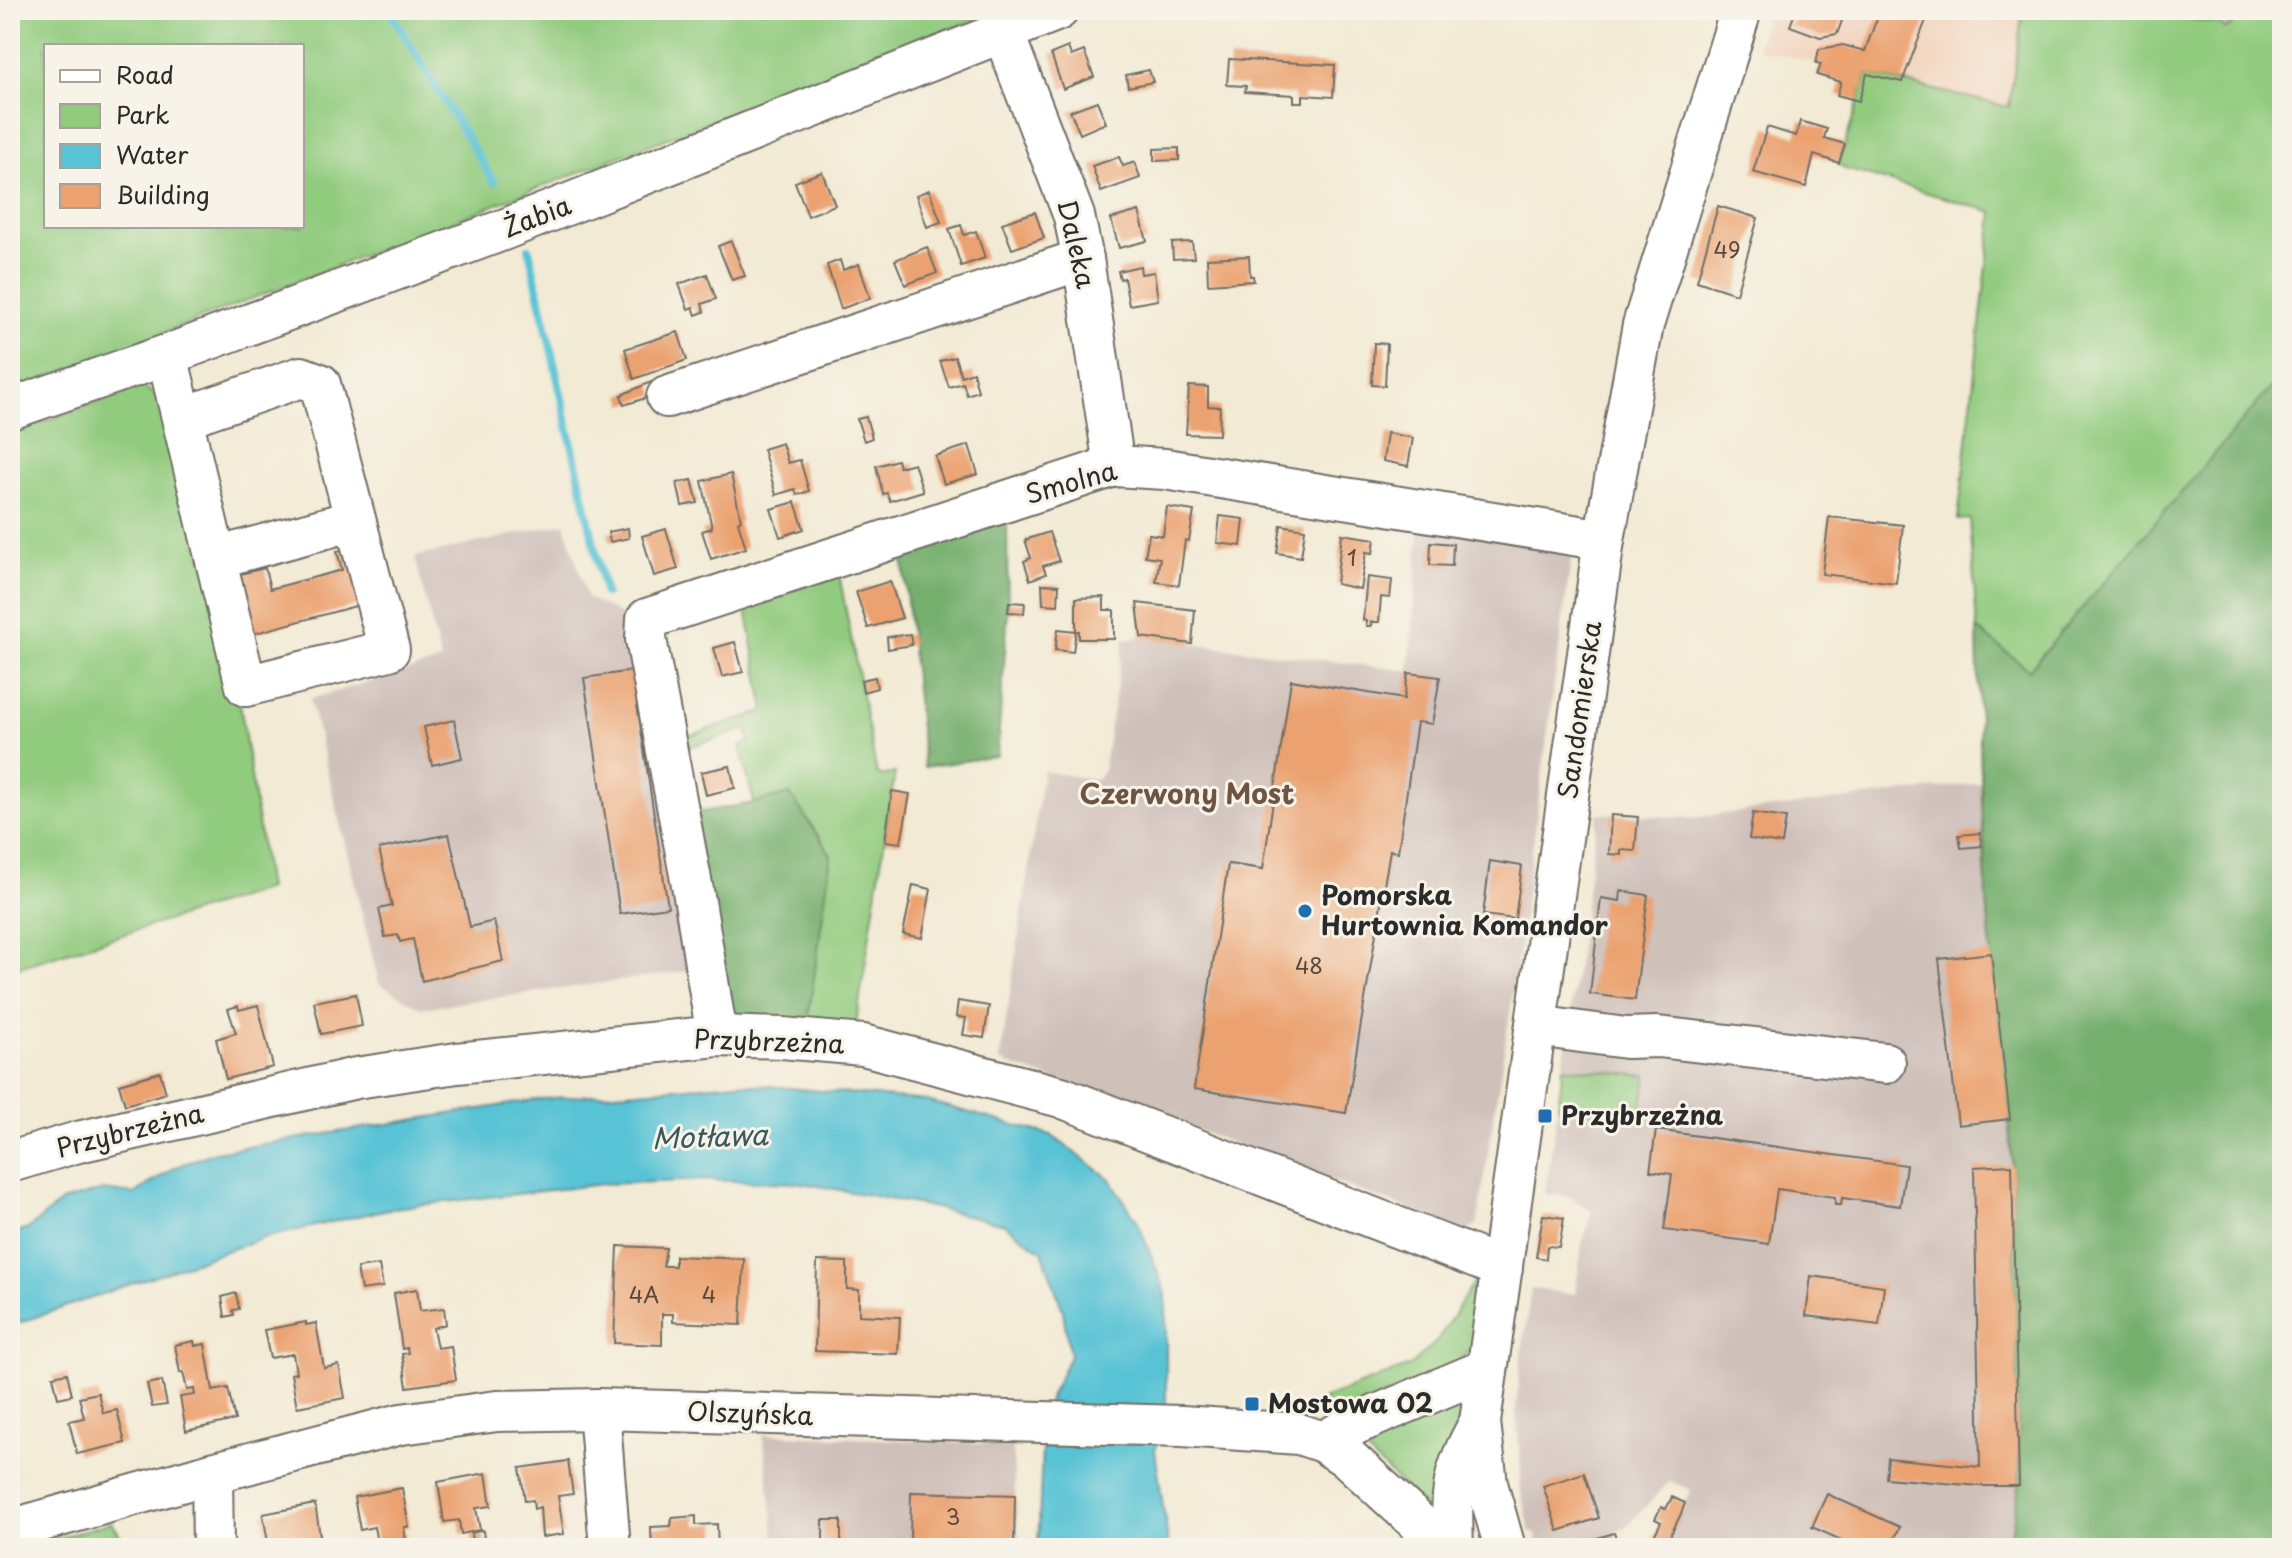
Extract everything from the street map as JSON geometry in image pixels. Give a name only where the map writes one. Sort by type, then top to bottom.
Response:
[{"type":"street","name":"Żabia","points":[[10,409],[167,355],[503,230],[1058,10]]},
{"type":"street","name":"Sandomierska","points":[[1505,1548],[1487,1484],[1480,1422],[1604,540],[1643,325],[1741,10]]},
{"type":"street","name":"Daleka","points":[[1003,32],[1074,216],[1114,466]]},
{"type":"street","points":[[667,397],[1083,259]]},
{"type":"street","points":[[167,355],[182,418],[216,558],[246,686],[389,650],[320,384],[301,377],[182,418]]},
{"type":"street","name":"Smolna","points":[[717,1036],[649,652],[647,619],[1114,466],[1165,469],[1604,540]]},
{"type":"street","points":[[216,558],[355,520]]},
{"type":"street","points":[[1536,1026],[1626,1038],[1658,1037],[1885,1063]]},
{"type":"street","name":"Przybrzeżna","points":[[10,1162],[92,1139],[356,1078],[457,1063],[717,1036],[782,1038],[863,1045],[1061,1097],[1502,1268]]},
{"type":"street","points":[[1446,1548],[1349,1459],[1323,1442],[1351,1426],[1487,1369]]},
{"type":"street","points":[[599,1409],[610,1548]]},
{"type":"street","name":"Olszyńska","points":[[10,1530],[401,1424],[497,1411],[599,1409],[1030,1424],[1182,1426],[1299,1434],[1323,1442]]},
{"type":"street","name":"Sandomierska","points":[[1453,1548],[1454,1478],[1460,1459],[1480,1422]]},
{"type":"street","points":[[212,1473],[213,1548]]},
{"type":"shaded area","points":[[1768,10],[2023,10],[2009,107],[1757,49]]},
{"type":"shaded area","points":[[2134,10],[2251,10],[2226,30],[2216,23]]},
{"type":"shaded area","points":[[565,523],[587,598],[636,622],[697,970],[421,1008],[379,984],[310,699],[441,661],[415,557]]},
{"type":"shaded area","points":[[1420,524],[1572,551],[1513,992],[1477,1225],[1467,1231],[1189,1127],[1000,1061],[1043,771],[1097,780],[1103,772],[1124,639],[1141,637],[1409,671]]},
{"type":"shaded area","points":[[1980,783],[1991,953],[2010,1119],[2012,1166],[2019,1486],[2009,1548],[1664,1548],[1691,1490],[1670,1481],[1627,1526],[1614,1533],[1564,1548],[1539,1548],[1536,1534],[1530,1530],[1519,1484],[1521,1471],[1516,1414],[1531,1289],[1575,1294],[1582,1244],[1593,1212],[1568,1196],[1545,1194],[1558,1106],[1639,1120],[1647,1077],[1563,1067],[1598,813],[1691,818]]},
{"type":"shaded area","points":[[763,1434],[1012,1445],[1019,1548],[776,1548]]},
{"type":"green space","points":[[10,10],[999,10],[10,392]]},
{"type":"green space","points":[[2023,10],[2134,10],[2216,23],[2226,29],[2251,10],[2280,10],[2282,37],[2282,375],[2029,670],[1977,629],[1970,519],[1958,520],[1993,212],[1842,168],[1839,163],[1867,74],[2009,107]]},
{"type":"green space","points":[[2282,375],[2282,1548],[2009,1548],[2019,1486],[2012,1166],[1988,912],[1977,629],[2029,670]]},
{"type":"green space","points":[[141,385],[164,401],[240,703],[268,889],[19,967],[10,974],[10,434]]},
{"type":"green space","points":[[1007,520],[1008,612],[997,756],[924,767],[902,553]]},
{"type":"green space","points":[[839,574],[877,774],[895,773],[856,1024],[808,1020],[831,855],[790,794],[754,803],[740,746],[750,742],[747,729],[689,747],[679,754],[673,741],[765,711],[745,604]]},
{"type":"green space","points":[[790,794],[831,855],[808,1020],[721,1018],[688,814]]},
{"type":"green space","points":[[1563,1067],[1647,1076],[1639,1120],[1558,1106]]},
{"type":"green space","points":[[1477,1277],[1480,1310],[1477,1336],[1470,1350],[1449,1371],[1330,1417],[1317,1417],[1316,1406],[1320,1400],[1410,1366],[1438,1340]]},
{"type":"green space","points":[[1463,1399],[1465,1402],[1444,1470],[1438,1519],[1366,1451],[1363,1443],[1365,1435]]},
{"type":"green space","points":[[112,1522],[124,1542],[147,1548],[24,1548]]},
{"type":"water","name":"Motława","points":[[737,1083],[927,1101],[1051,1135],[1110,1179],[1138,1222],[1166,1294],[1166,1403],[1155,1451],[1169,1548],[1038,1548],[1042,1450],[1049,1399],[1070,1356],[1063,1311],[1042,1251],[1004,1224],[922,1205],[802,1183],[706,1180],[603,1184],[393,1208],[263,1238],[10,1326],[10,1234],[28,1229],[61,1202],[103,1190],[134,1194],[174,1168],[215,1152],[541,1099]]},
{"type":"building","points":[[1796,10],[1846,10],[1837,34],[1820,37],[1790,26]]},
{"type":"building","points":[[1880,10],[1930,10],[1902,82],[1867,74],[1859,101],[1837,95],[1841,82],[1817,75],[1821,64],[1816,63],[1819,49],[1843,45],[1865,51]]},
{"type":"building","points":[[1068,47],[1071,56],[1084,51],[1094,77],[1063,89],[1051,54]]},
{"type":"building","points":[[1229,59],[1335,65],[1333,97],[1303,95],[1303,102],[1294,102],[1294,95],[1245,92],[1246,86],[1227,85]]},
{"type":"building","points":[[1149,70],[1153,82],[1128,87],[1126,75]]},
{"type":"building","points":[[1097,101],[1106,123],[1080,134],[1070,111]]},
{"type":"building","points":[[1800,121],[1827,129],[1824,138],[1845,144],[1839,163],[1814,155],[1806,187],[1753,172],[1767,127],[1796,136]]},
{"type":"building","points":[[1179,148],[1179,160],[1154,161],[1154,149]]},
{"type":"building","points":[[1119,157],[1123,166],[1135,162],[1140,178],[1101,192],[1092,166]]},
{"type":"building","points":[[822,172],[835,205],[808,216],[795,182]]},
{"type":"building","points":[[929,190],[941,222],[927,227],[916,195]]},
{"type":"building","points":[[1718,206],[1758,218],[1736,294],[1697,281]]},
{"type":"building","points":[[1139,211],[1147,241],[1119,248],[1111,219]]},
{"type":"building","points":[[1035,212],[1044,238],[1012,249],[1002,223]]},
{"type":"building","points":[[961,225],[964,235],[976,231],[985,258],[961,266],[949,229]]},
{"type":"building","points":[[731,241],[745,276],[732,280],[718,246]]},
{"type":"building","points":[[1192,242],[1194,258],[1173,259],[1172,243]]},
{"type":"building","points":[[927,247],[937,273],[905,285],[895,260]]},
{"type":"building","points":[[1249,256],[1250,276],[1254,281],[1208,284],[1207,258]]},
{"type":"building","points":[[840,260],[843,270],[859,264],[870,298],[841,309],[827,265]]},
{"type":"building","points":[[1140,266],[1141,274],[1154,272],[1158,300],[1129,305],[1124,278],[1120,279],[1118,271]]},
{"type":"building","points":[[707,274],[716,299],[702,304],[704,312],[696,315],[693,307],[688,309],[679,284]]},
{"type":"building","points":[[678,332],[687,360],[634,379],[625,349]]},
{"type":"building","points":[[1374,343],[1387,344],[1385,386],[1372,385]]},
{"type":"building","points":[[955,357],[961,376],[973,372],[978,391],[967,395],[963,383],[949,387],[940,361]]},
{"type":"building","points":[[651,382],[655,395],[624,405],[621,395]]},
{"type":"building","points":[[1189,386],[1208,387],[1208,406],[1220,407],[1219,435],[1186,434]]},
{"type":"building","points":[[866,417],[872,438],[864,441],[857,419]]},
{"type":"building","points":[[1387,433],[1413,438],[1408,466],[1383,461]]},
{"type":"building","points":[[782,443],[788,463],[800,460],[809,491],[797,495],[795,489],[776,495],[763,449]]},
{"type":"building","points":[[969,445],[978,474],[944,484],[935,456]]},
{"type":"building","points":[[897,460],[899,467],[914,463],[923,491],[890,501],[887,493],[883,494],[876,466]]},
{"type":"building","points":[[731,474],[741,520],[738,522],[746,548],[711,559],[702,531],[712,528],[702,481]]},
{"type":"building","points":[[692,480],[698,503],[682,506],[677,483]]},
{"type":"building","points":[[795,502],[804,529],[780,537],[771,509]]},
{"type":"building","points":[[1167,507],[1194,511],[1189,541],[1185,540],[1179,585],[1156,582],[1160,558],[1145,556],[1149,534],[1163,536]]},
{"type":"building","points":[[1220,516],[1244,519],[1241,546],[1217,543]]},
{"type":"building","points":[[1829,517],[1903,525],[1896,583],[1822,574]]},
{"type":"building","points":[[1281,525],[1305,529],[1301,557],[1277,553]]},
{"type":"building","points":[[628,528],[629,538],[610,542],[608,532]]},
{"type":"building","points":[[666,529],[678,569],[654,576],[642,536]]},
{"type":"building","points":[[1049,532],[1059,561],[1043,566],[1046,574],[1030,580],[1024,561],[1031,558],[1025,540]]},
{"type":"building","points":[[1342,534],[1375,539],[1373,553],[1366,552],[1360,589],[1336,584]]},
{"type":"building","points":[[1431,542],[1453,544],[1452,566],[1430,565]]},
{"type":"building","points":[[351,548],[363,604],[245,636],[232,576],[265,568],[270,589],[342,570],[337,551]]},
{"type":"building","points":[[1367,577],[1392,580],[1390,598],[1381,597],[1379,622],[1371,622],[1371,626],[1366,626],[1363,620]]},
{"type":"building","points":[[890,581],[902,618],[868,628],[856,592]]},
{"type":"building","points":[[1042,584],[1059,585],[1058,605],[1043,604]]},
{"type":"building","points":[[1104,597],[1104,610],[1114,610],[1114,639],[1079,639],[1079,631],[1076,631],[1076,598]]},
{"type":"building","points":[[1009,602],[1025,603],[1024,613],[1008,612]]},
{"type":"building","points":[[1137,603],[1195,610],[1192,644],[1141,637]]},
{"type":"building","points":[[1058,629],[1076,631],[1073,652],[1055,650]]},
{"type":"building","points":[[910,634],[912,645],[888,649],[887,637]]},
{"type":"building","points":[[735,642],[743,672],[722,677],[714,648]]},
{"type":"building","points":[[632,671],[668,907],[620,914],[584,678]]},
{"type":"building","points":[[1408,673],[1440,677],[1432,724],[1417,722],[1398,852],[1390,850],[1346,1113],[1194,1089],[1228,864],[1263,869],[1291,680],[1404,699]]},
{"type":"building","points":[[875,677],[877,688],[863,692],[861,680]]},
{"type":"building","points":[[454,720],[462,758],[432,765],[424,727]]},
{"type":"building","points":[[730,766],[735,788],[706,795],[701,772]]},
{"type":"building","points":[[892,791],[910,794],[901,843],[885,841]]},
{"type":"building","points":[[1753,813],[1786,818],[1782,844],[1749,839]]},
{"type":"building","points":[[1611,815],[1638,817],[1635,851],[1621,850],[1621,855],[1609,854]]},
{"type":"building","points":[[1980,833],[1982,846],[1961,848],[1959,835]]},
{"type":"building","points":[[449,834],[470,927],[494,921],[503,961],[422,981],[413,939],[400,942],[398,935],[385,937],[379,909],[392,906],[379,849]]},
{"type":"building","points":[[1490,861],[1522,866],[1515,919],[1483,915]]},
{"type":"building","points":[[913,885],[931,889],[922,938],[903,934]]},
{"type":"building","points":[[1621,891],[1648,895],[1635,1000],[1590,994],[1601,898],[1620,901]]},
{"type":"building","points":[[1991,953],[2010,1119],[1958,1125],[1939,959]]},
{"type":"building","points":[[356,994],[362,1026],[321,1034],[314,1002]]},
{"type":"building","points":[[958,1001],[989,1006],[984,1038],[963,1035],[966,1018],[956,1017]]},
{"type":"building","points":[[258,1005],[273,1067],[226,1079],[216,1039],[236,1033],[228,1009],[238,1006],[239,1010]]},
{"type":"building","points":[[160,1072],[166,1093],[125,1105],[119,1084]]},
{"type":"building","points":[[1656,1130],[1906,1165],[1900,1206],[1842,1198],[1841,1205],[1835,1205],[1835,1197],[1777,1189],[1769,1244],[1664,1230],[1672,1174],[1650,1171]]},
{"type":"building","points":[[2012,1165],[2019,1486],[1886,1478],[1888,1458],[1980,1467],[1974,1167]]},
{"type":"building","points":[[1543,1215],[1564,1218],[1559,1247],[1547,1246],[1546,1259],[1536,1257]]},
{"type":"building","points":[[618,1246],[666,1248],[663,1266],[675,1266],[675,1256],[744,1259],[741,1325],[673,1322],[673,1314],[662,1314],[662,1345],[614,1343]]},
{"type":"building","points":[[817,1261],[847,1262],[847,1289],[859,1290],[859,1315],[900,1317],[898,1354],[815,1351]]},
{"type":"building","points":[[379,1265],[383,1287],[361,1290],[357,1268]]},
{"type":"building","points":[[1811,1276],[1884,1286],[1879,1325],[1806,1316]]},
{"type":"building","points":[[417,1289],[420,1311],[444,1308],[446,1324],[433,1328],[437,1348],[451,1346],[456,1380],[407,1387],[402,1354],[408,1353],[407,1348],[402,1349],[394,1293]]},
{"type":"building","points":[[236,1293],[239,1309],[233,1310],[234,1315],[225,1317],[222,1297]]},
{"type":"building","points":[[306,1322],[306,1325],[316,1323],[324,1368],[339,1365],[345,1398],[297,1407],[291,1374],[296,1373],[293,1354],[270,1358],[264,1330]]},
{"type":"building","points":[[194,1341],[195,1346],[205,1344],[213,1391],[228,1388],[235,1420],[186,1431],[180,1397],[195,1395],[194,1389],[187,1390],[183,1372],[180,1373],[175,1345]]},
{"type":"building","points":[[67,1373],[72,1395],[58,1398],[53,1376]]},
{"type":"building","points":[[162,1381],[167,1405],[152,1407],[147,1384]]},
{"type":"building","points":[[98,1393],[103,1413],[117,1410],[125,1443],[77,1454],[69,1421],[84,1418],[79,1397]]},
{"type":"building","points":[[568,1461],[573,1494],[558,1496],[564,1534],[542,1537],[540,1507],[534,1509],[533,1500],[525,1501],[520,1468]]},
{"type":"building","points":[[486,1473],[491,1506],[476,1508],[480,1530],[461,1534],[459,1520],[444,1522],[438,1482]]},
{"type":"building","points":[[1584,1473],[1599,1518],[1558,1531],[1543,1486]]},
{"type":"building","points":[[402,1488],[409,1527],[404,1527],[407,1548],[378,1548],[374,1527],[360,1530],[354,1497]]},
{"type":"building","points":[[911,1492],[1015,1495],[1014,1548],[994,1548],[994,1542],[910,1539]]},
{"type":"building","points":[[1827,1494],[1900,1527],[1892,1544],[1901,1548],[1859,1548],[1812,1527]]},
{"type":"building","points":[[1672,1497],[1685,1503],[1680,1516],[1664,1548],[1648,1548],[1661,1522],[1655,1519],[1661,1507],[1666,1509]]},
{"type":"building","points":[[315,1504],[322,1548],[269,1548],[263,1514]]},
{"type":"building","points":[[696,1516],[696,1525],[717,1524],[718,1548],[652,1548],[651,1527],[671,1526],[672,1518]]},
{"type":"building","points":[[823,1520],[841,1520],[841,1547],[823,1547]]},
{"type":"building","points":[[483,1530],[485,1548],[473,1548],[471,1533]]},
{"type":"building","points":[[1614,1533],[1620,1548],[1586,1548],[1584,1542]]},
{"type":"waterway","points":[[389,10],[494,182]]},
{"type":"waterway","points":[[529,249],[605,594]]},
{"type":"place","name":"Pomorska Hurtownia Komandor","points":[[1305,911]]},
{"type":"place","name":"Przybrzeżna","points":[[1545,1116]]},
{"type":"place","name":"Mostowa 02","points":[[1252,1404]]},
{"type":"district","name":"Czerwony Most","points":[[1187,794]]}]
